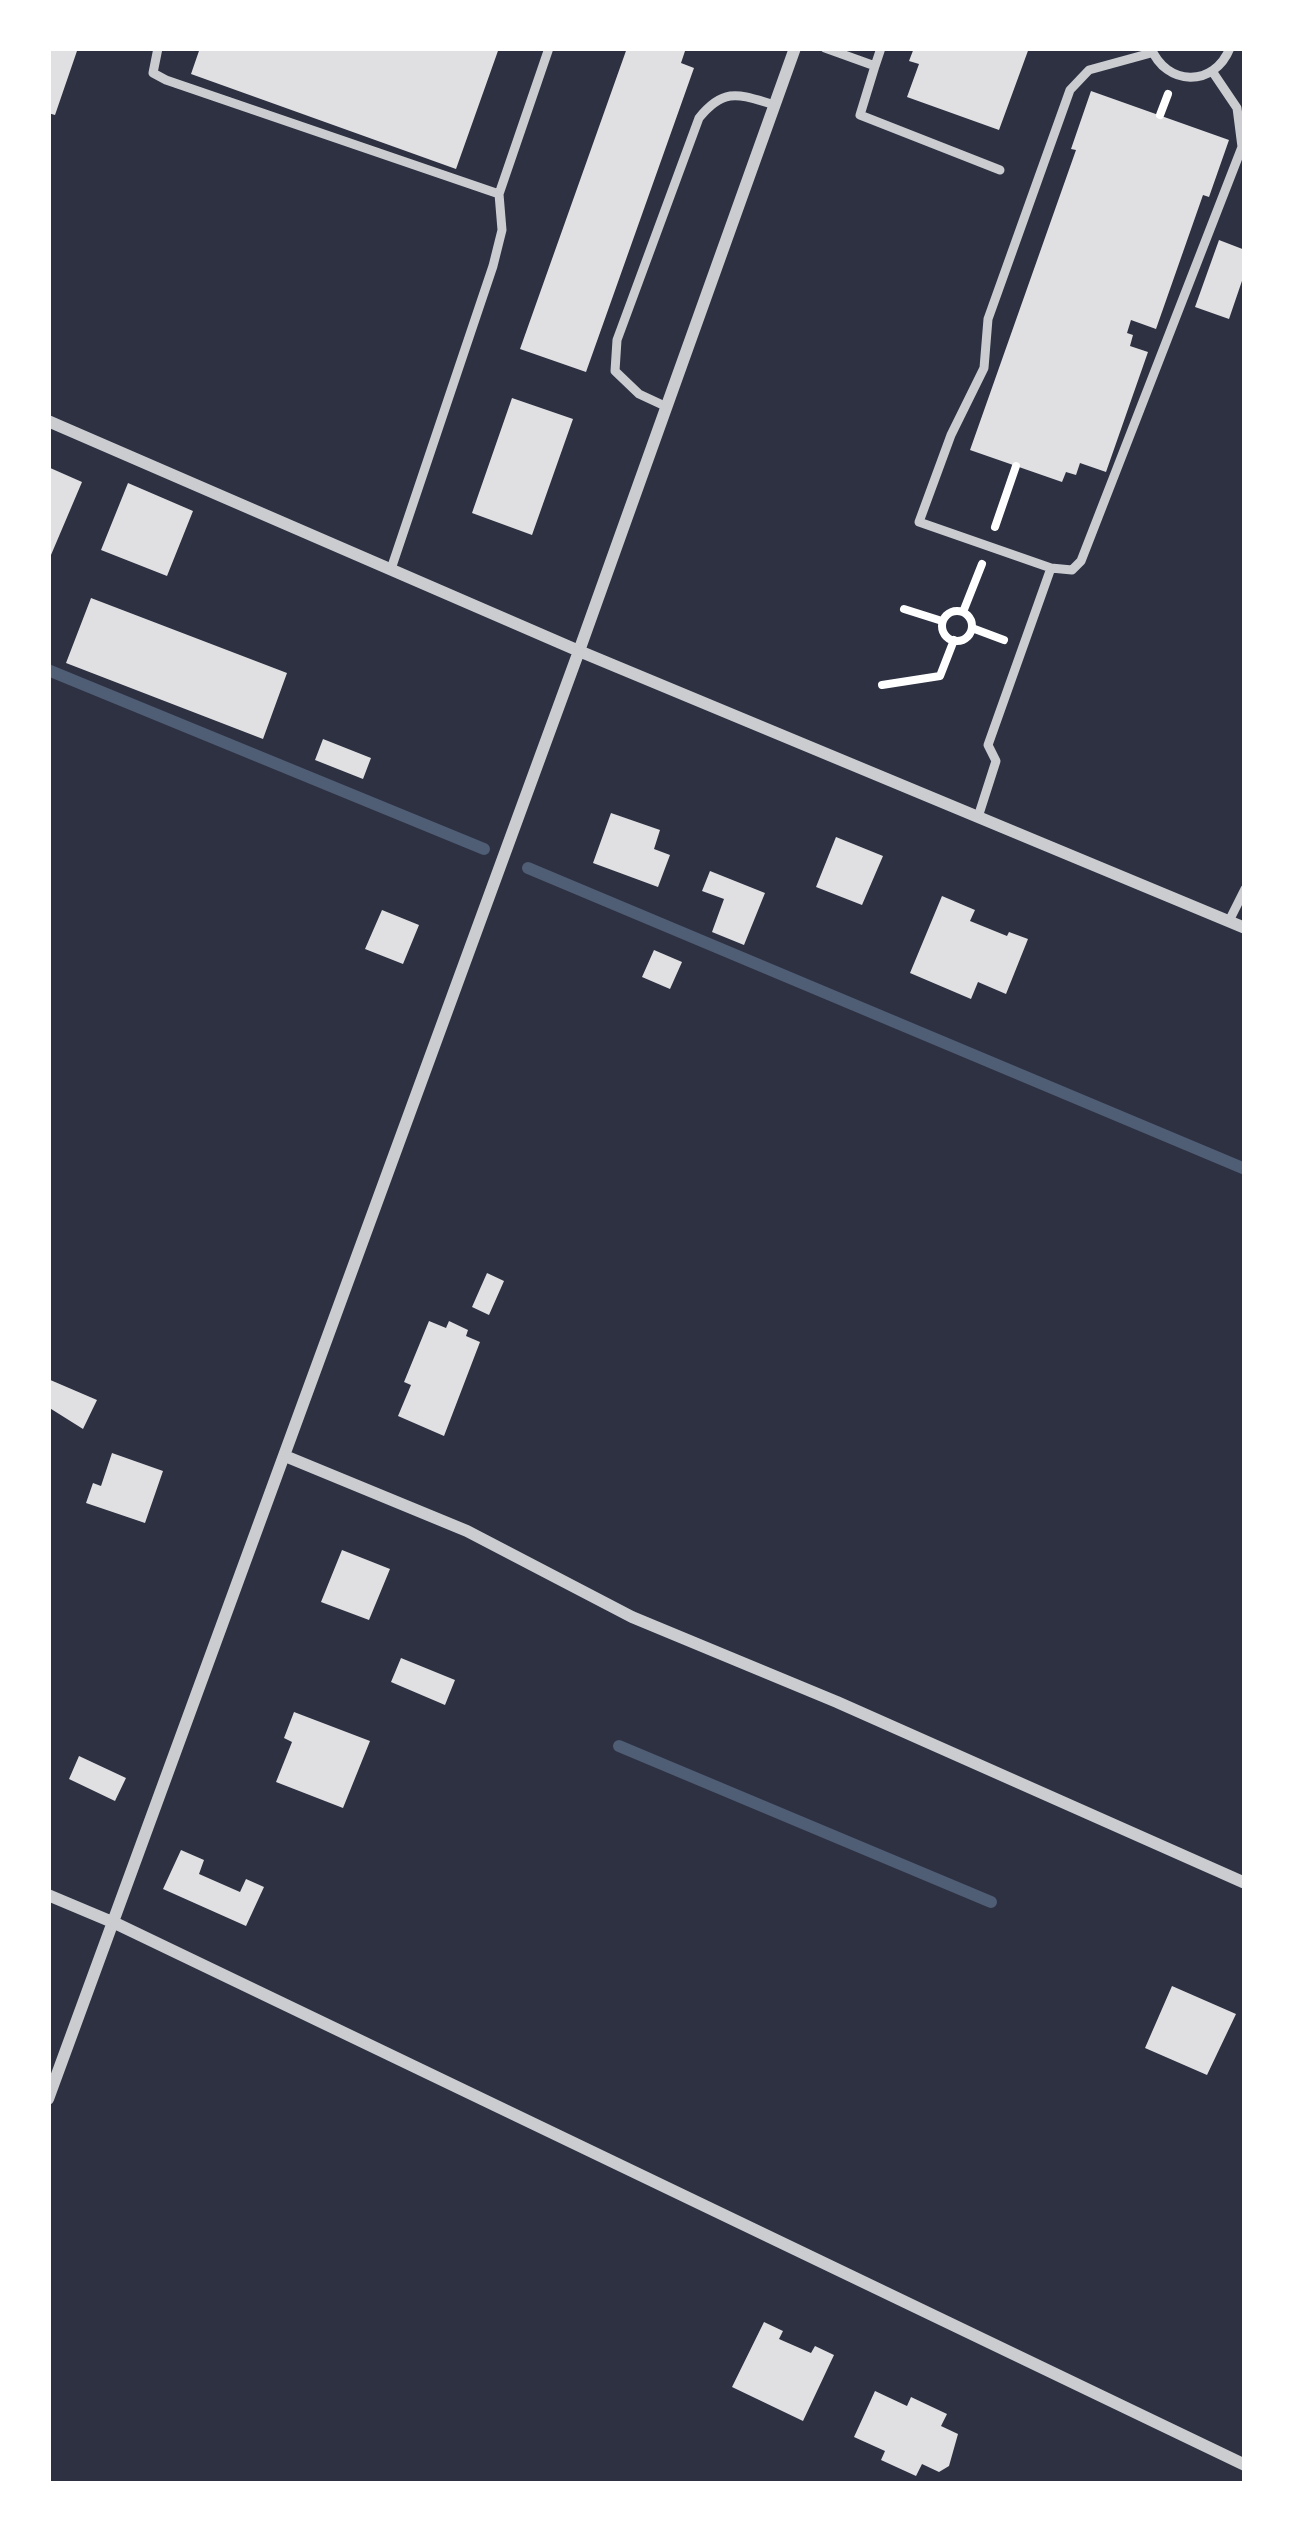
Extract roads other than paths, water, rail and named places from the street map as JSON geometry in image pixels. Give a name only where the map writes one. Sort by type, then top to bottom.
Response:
[{"type":"street","points":[[48,2099],[795,48]]},
{"type":"street","points":[[48,421],[579,651],[1245,928]]},
{"type":"street","points":[[285,1456],[467,1531],[632,1617],[837,1702],[1245,1883]]},
{"type":"street","points":[[48,1895],[1245,2465]]},
{"type":"lane","points":[[158,48],[153,74],[166,80],[499,194]]},
{"type":"lane","points":[[391,569],[493,266],[502,230],[499,194],[549,48]]},
{"type":"lane","points":[[825,48],[875,66]]},
{"type":"lane","points":[[881,48],[860,115],[1000,170]]},
{"type":"lane","points":[[1212,71],[1237,108],[1242,147],[1081,561],[1072,570],[1051,568],[919,522],[951,435],[984,368],[988,319],[1070,90],[1089,70],[1151,51],[1159,65],[1181,78],[1194,79],[1212,71],[1230,48]]},
{"type":"lane","points":[[667,407],[639,394],[615,371],[617,340],[699,118],[712,101],[729,94],[775,106]]},
{"type":"lane","points":[[978,817],[996,761],[988,745],[1051,568]]},
{"type":"lane","points":[[1229,921],[1245,889]]},
{"type":"waterway","points":[[48,670],[484,849]]},
{"type":"waterway","points":[[528,868],[1245,1169]]},
{"type":"waterway","points":[[619,1746],[991,1902]]}]
